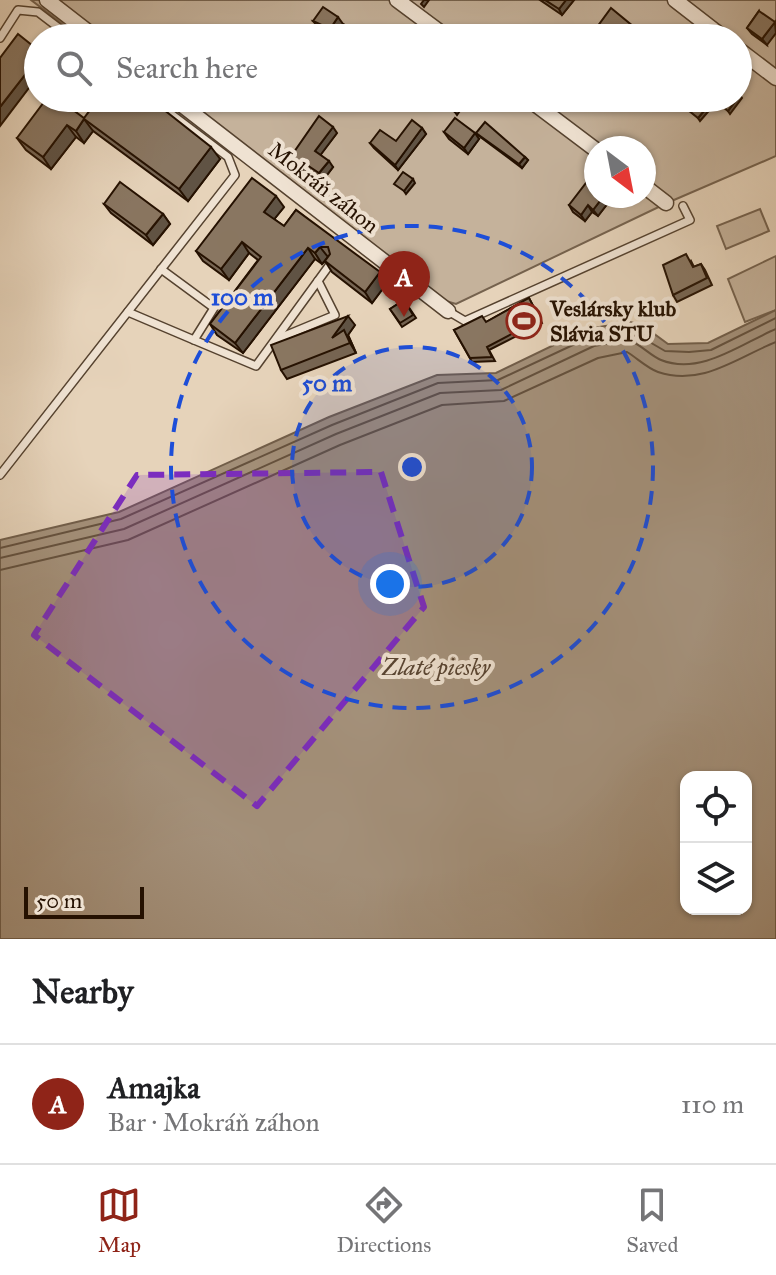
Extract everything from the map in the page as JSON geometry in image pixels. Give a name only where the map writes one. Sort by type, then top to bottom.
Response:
[{"type":"street","points":[[47,0],[78,24]]},
{"type":"street","points":[[397,0],[429,24]]},
{"type":"street","points":[[675,0],[706,24]]},
{"type":"street","points":[[752,60],[776,78]]},
{"type":"street","name":"Mokráň záhon","points":[[191,112],[448,311]]},
{"type":"street","points":[[546,112],[584,141]]},
{"type":"street","points":[[656,195],[666,203]]},
{"type":"lane","points":[[0,38],[18,10],[38,12],[54,24]]},
{"type":"lane","points":[[0,475],[235,175],[228,157],[169,112]]},
{"type":"lane","points":[[448,311],[465,321],[480,315],[690,220],[683,206]]},
{"type":"lane","points":[[128,312],[256,366],[331,263]]},
{"type":"lane","points":[[161,269],[214,308],[194,340]]},
{"type":"lane","points":[[275,340],[335,315],[318,281]]},
{"type":"highlighted area","points":[[381,472],[424,607],[257,806],[34,635],[137,475]]},
{"type":"shaded area","points":[[31,0],[776,0],[776,156],[667,203],[456,304],[416,292],[178,112],[752,112],[752,24],[63,24]]},
{"type":"shaded area","points":[[760,209],[769,231],[726,249],[717,226]]},
{"type":"shaded area","points":[[776,256],[776,310],[745,322],[728,279]]},
{"type":"water","name":"Zlaté piesky","points":[[776,310],[776,939],[0,939],[0,540],[119,512],[329,417],[437,375],[496,373],[587,329],[630,322],[642,325],[668,344],[708,343]]},
{"type":"building","points":[[545,0],[566,0],[559,9]]},
{"type":"building","points":[[323,7],[338,17],[333,24],[313,21]]},
{"type":"building","points":[[611,8],[630,24],[599,24]]},
{"type":"building","points":[[759,11],[775,22],[762,39],[752,32],[750,24]]},
{"type":"building","points":[[18,34],[24,39],[24,76],[0,107],[0,58]]},
{"type":"building","points":[[36,112],[76,112],[84,118],[88,112],[167,112],[211,147],[179,189],[84,119],[76,131],[67,125],[43,157],[17,138]]},
{"type":"building","points":[[319,116],[333,127],[315,151],[329,161],[319,173],[304,163],[296,173],[285,165]]},
{"type":"building","points":[[455,118],[475,133],[464,148],[444,132]]},
{"type":"building","points":[[412,120],[422,128],[395,165],[370,143],[380,130],[396,141]]},
{"type":"building","points":[[485,122],[525,157],[519,164],[476,133]]},
{"type":"building","points":[[403,172],[413,179],[404,191],[394,184]]},
{"type":"building","points":[[252,178],[276,196],[264,212],[284,226],[296,210],[380,272],[365,292],[325,261],[330,254],[328,247],[320,247],[315,253],[308,248],[235,343],[210,324],[261,257],[242,242],[221,269],[196,251]]},
{"type":"building","points":[[120,182],[163,214],[146,235],[104,204]]},
{"type":"building","points":[[584,186],[586,208],[581,215],[569,205]]},
{"type":"building","points":[[686,254],[693,267],[701,264],[707,278],[673,295],[663,265]]},
{"type":"building","points":[[529,298],[540,319],[487,347],[492,357],[470,358],[454,330],[482,316],[486,322]]},
{"type":"building","points":[[404,300],[413,315],[400,323],[390,309]]},
{"type":"building","points":[[348,316],[332,338],[344,330],[350,343],[281,370],[271,345]]},
{"type":"place","name":"Amajka","points":[[404,317]]},
{"type":"place","name":"Veslársky klub Slávia STU","points":[[524,321]]}]
